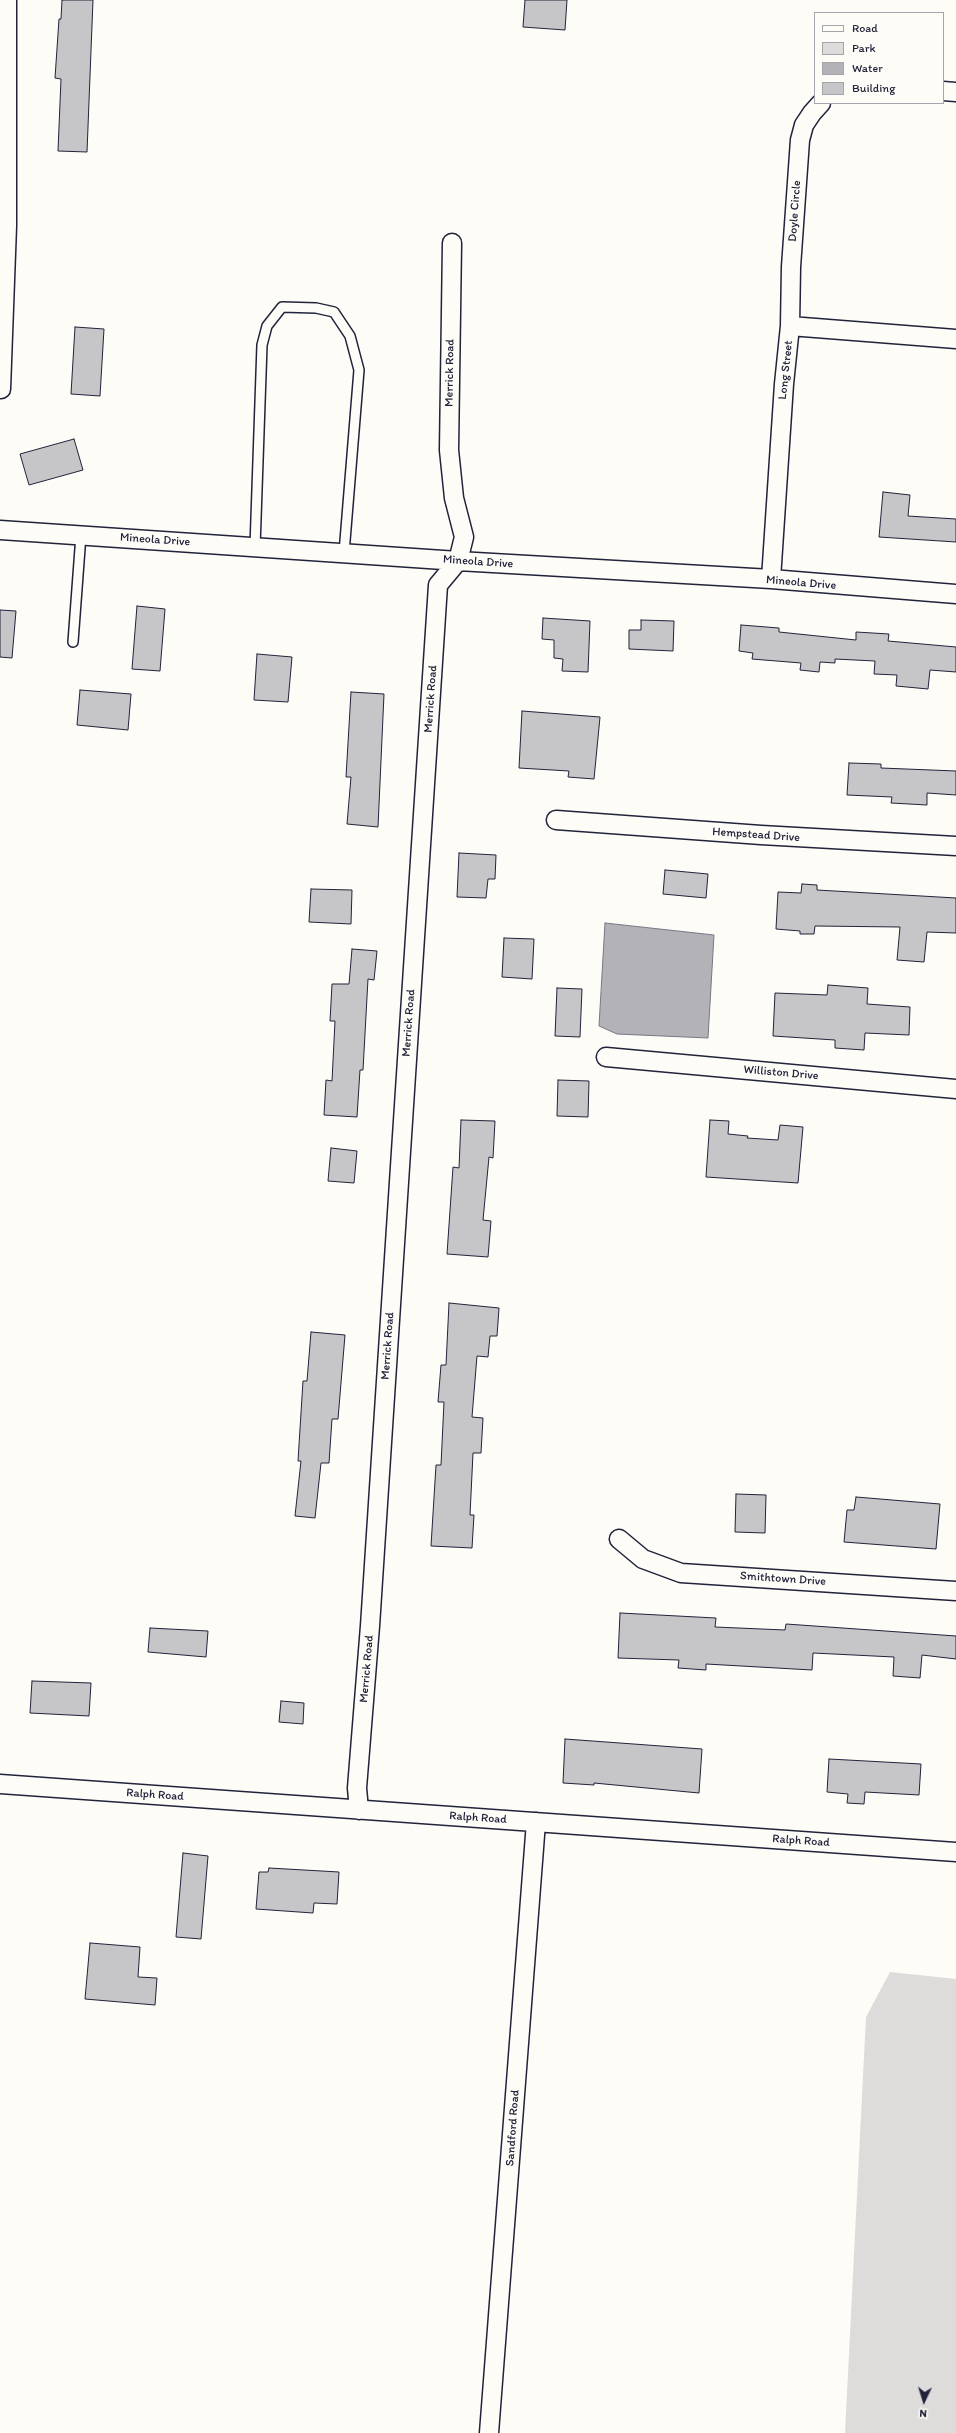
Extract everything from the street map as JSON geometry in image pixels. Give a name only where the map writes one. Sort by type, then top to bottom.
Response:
[{"type":"street","points":[[1,389],[7,226],[7,0]]},
{"type":"street","points":[[944,91],[956,92]]},
{"type":"street","name":"Doyle Circle","points":[[790,326],[791,267],[800,140],[804,125],[812,112],[821,104]]},
{"type":"street","name":"Merrick Road","points":[[359,1810],[357,1788],[370,1626],[438,585],[458,561],[464,537],[454,498],[449,450],[452,243]]},
{"type":"street","name":"Long Street","points":[[771,579],[784,384],[790,326],[956,339]]},
{"type":"street","name":"Mineola Drive","points":[[0,530],[458,561],[771,579],[956,594]]},
{"type":"street","name":"Hempstead Drive","points":[[556,820],[761,835],[956,846]]},
{"type":"street","name":"Williston Drive","points":[[606,1057],[956,1089]]},
{"type":"street","name":"Smithtown Drive","points":[[619,1539],[643,1559],[681,1572],[956,1591]]},
{"type":"street","name":"Ralph Road","points":[[0,1784],[956,1852]]},
{"type":"street","name":"Sandford Road","points":[[489,2433],[536,1822]]},
{"type":"lane","points":[[255,547],[262,345],[265,333],[267,326],[282,307],[316,308],[334,312],[350,336],[359,370],[344,553]]},
{"type":"lane","points":[[73,642],[82,535]]},
{"type":"green space","points":[[890,1972],[956,1979],[956,2433],[845,2433],[866,2017]]},
{"type":"water","points":[[605,923],[714,935],[708,1038],[617,1034],[599,1026]]},
{"type":"building","points":[[62,0],[93,0],[87,152],[58,151],[61,79],[55,78],[59,19],[61,19]]},
{"type":"building","points":[[525,0],[567,0],[565,30],[523,27]]},
{"type":"building","points":[[75,327],[104,329],[100,396],[71,394]]},
{"type":"building","points":[[74,439],[83,470],[29,485],[20,454]]},
{"type":"building","points":[[883,492],[910,495],[908,516],[956,519],[956,542],[879,537]]},
{"type":"building","points":[[137,606],[165,609],[160,671],[132,669]]},
{"type":"building","points":[[0,610],[16,611],[12,658],[0,657]]},
{"type":"building","points":[[543,618],[590,621],[588,672],[562,671],[563,659],[554,658],[554,640],[542,639]]},
{"type":"building","points":[[641,620],[674,621],[673,651],[629,649],[629,630],[641,630]]},
{"type":"building","points":[[741,625],[779,628],[779,632],[856,640],[856,632],[889,634],[888,641],[956,647],[956,672],[930,670],[928,689],[896,686],[897,675],[874,674],[875,661],[835,659],[835,663],[820,662],[819,672],[800,670],[801,663],[752,659],[753,653],[739,651]]},
{"type":"building","points":[[257,654],[292,657],[288,702],[254,700]]},
{"type":"building","points":[[80,690],[131,694],[128,730],[77,725]]},
{"type":"building","points":[[351,692],[384,694],[378,827],[347,824],[351,777],[346,777]]},
{"type":"building","points":[[522,711],[600,717],[594,779],[568,777],[569,771],[519,768]]},
{"type":"building","points":[[849,763],[881,764],[881,768],[956,771],[956,795],[927,793],[927,805],[891,803],[892,797],[847,795]]},
{"type":"building","points":[[459,853],[496,855],[495,879],[488,879],[486,898],[457,897]]},
{"type":"building","points":[[665,870],[708,874],[706,898],[663,894]]},
{"type":"building","points":[[802,884],[817,885],[817,890],[956,898],[956,933],[927,932],[924,962],[897,960],[900,927],[815,926],[814,934],[800,934],[800,931],[776,929],[778,892],[801,893]]},
{"type":"building","points":[[311,889],[352,890],[351,924],[309,922]]},
{"type":"building","points":[[504,938],[534,939],[532,979],[502,977]]},
{"type":"building","points":[[352,949],[377,951],[374,980],[368,979],[363,1070],[360,1070],[357,1117],[324,1115],[326,1080],[332,1081],[335,1021],[330,1021],[332,984],[349,984]]},
{"type":"building","points":[[828,985],[868,988],[867,1004],[910,1007],[909,1035],[865,1033],[864,1050],[835,1048],[835,1040],[773,1036],[775,993],[827,995]]},
{"type":"building","points":[[557,988],[582,989],[580,1037],[555,1036]]},
{"type":"building","points":[[558,1080],[589,1081],[588,1117],[557,1116]]},
{"type":"building","points":[[461,1120],[495,1121],[493,1158],[489,1157],[483,1220],[491,1221],[488,1257],[447,1254],[453,1167],[459,1168]]},
{"type":"building","points":[[710,1120],[729,1121],[728,1134],[748,1136],[747,1138],[778,1140],[780,1125],[803,1127],[798,1183],[706,1177]]},
{"type":"building","points":[[331,1148],[357,1151],[354,1183],[328,1181]]},
{"type":"building","points":[[449,1303],[499,1308],[497,1336],[490,1336],[488,1357],[477,1356],[472,1417],[483,1418],[481,1453],[473,1453],[470,1515],[474,1515],[472,1548],[431,1546],[436,1465],[441,1465],[444,1402],[438,1402],[441,1365],[446,1365]]},
{"type":"building","points":[[311,1332],[345,1335],[338,1419],[332,1419],[329,1463],[321,1463],[315,1518],[295,1516],[301,1461],[298,1461],[303,1381],[307,1381]]},
{"type":"building","points":[[736,1494],[766,1495],[765,1533],[735,1532]]},
{"type":"building","points":[[856,1497],[940,1504],[936,1549],[844,1542],[847,1510],[854,1510]]},
{"type":"building","points":[[620,1613],[716,1618],[715,1627],[785,1630],[786,1624],[956,1636],[956,1659],[922,1655],[920,1678],[893,1676],[894,1657],[813,1653],[812,1670],[706,1664],[706,1670],[678,1668],[679,1660],[618,1658]]},
{"type":"building","points":[[150,1628],[208,1631],[206,1657],[148,1652]]},
{"type":"building","points":[[32,1681],[91,1683],[89,1716],[30,1713]]},
{"type":"building","points":[[281,1701],[304,1703],[303,1724],[279,1722]]},
{"type":"building","points":[[565,1739],[702,1749],[699,1793],[594,1783],[594,1785],[563,1783]]},
{"type":"building","points":[[829,1759],[921,1764],[919,1795],[865,1792],[864,1804],[847,1803],[848,1794],[827,1792]]},
{"type":"building","points":[[183,1853],[208,1856],[201,1939],[176,1937]]},
{"type":"building","points":[[269,1868],[339,1872],[337,1904],[314,1903],[313,1913],[256,1909],[259,1872],[268,1872]]},
{"type":"building","points":[[90,1943],[140,1947],[138,1977],[157,1978],[155,2005],[85,1999]]}]
